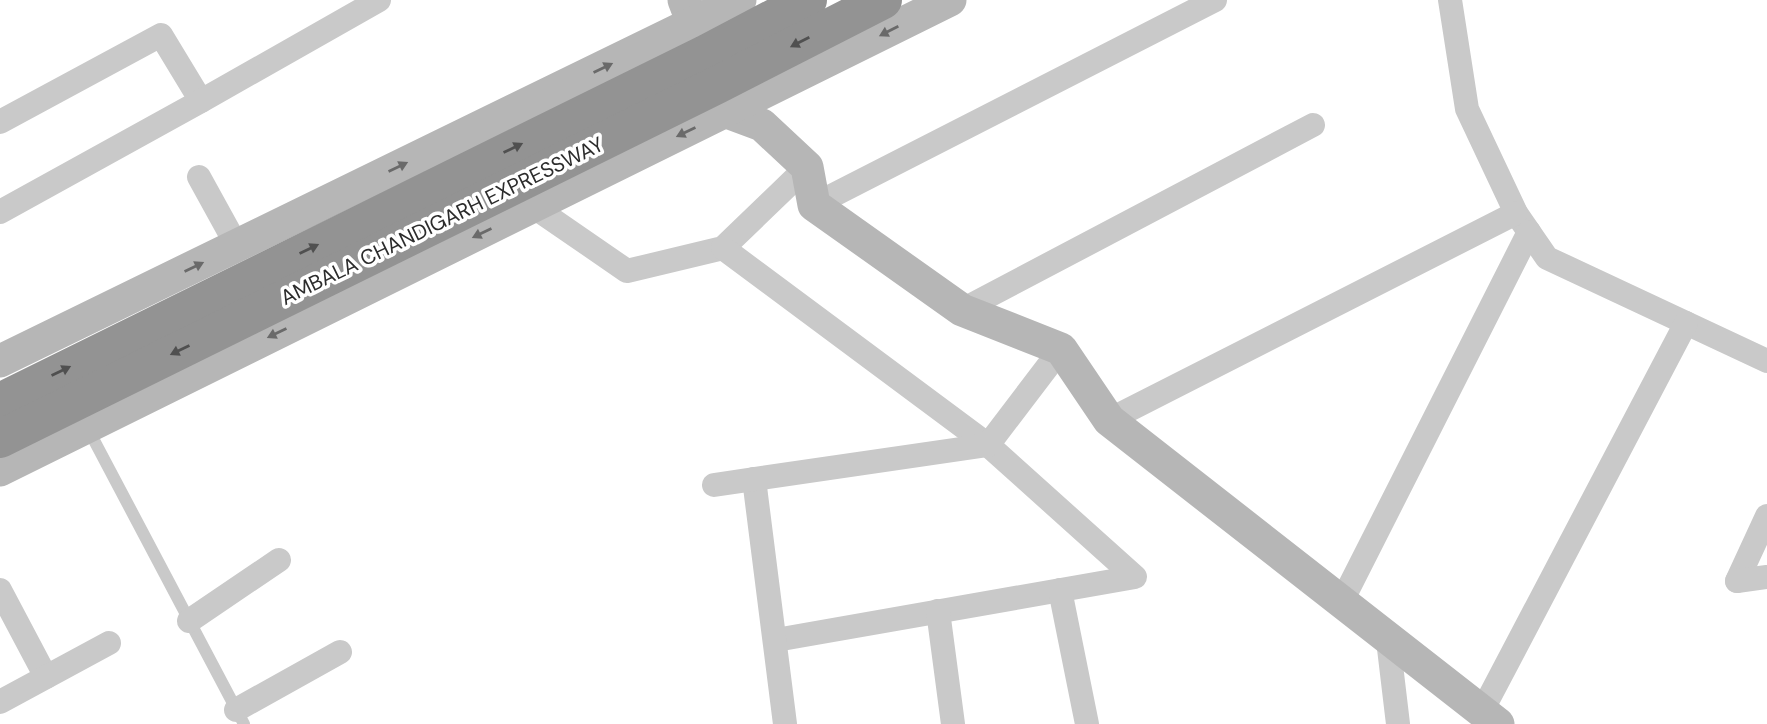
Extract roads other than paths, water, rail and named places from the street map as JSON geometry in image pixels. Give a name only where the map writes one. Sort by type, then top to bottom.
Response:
[{"type":"highway","name":"AMBALA CHANDIGARH EXPRESSWAY","points":[[0,439],[808,0]]},
{"type":"highway","name":"AMBALA CHANDIGARH EXPRESSWAY","points":[[0,401],[705,55],[883,0]]},
{"type":"street","points":[[0,212],[379,0]]},
{"type":"street","points":[[0,470],[534,207],[705,55],[740,0]]},
{"type":"street","points":[[0,360],[237,246],[705,55],[950,0]]},
{"type":"street","points":[[814,205],[1215,0]]},
{"type":"street","points":[[1450,0],[1467,108],[1522,222],[1547,258],[1767,361]]},
{"type":"street","points":[[0,122],[161,35],[201,101]]},
{"type":"street","points":[[705,55],[762,125],[807,167],[814,205],[962,310],[1061,349],[1109,420],[1490,718],[1686,323]]},
{"type":"street","points":[[962,310],[1313,125]]},
{"type":"street","points":[[534,207],[627,271],[723,248],[807,167]]},
{"type":"street","points":[[200,177],[237,246]]},
{"type":"street","points":[[1109,420],[1522,222]]},
{"type":"street","points":[[1341,603],[1522,222]]},
{"type":"street","points":[[723,248],[988,445],[1135,577],[776,640]]},
{"type":"street","points":[[714,485],[988,445],[1061,349]]},
{"type":"street","points":[[754,479],[785,724]]},
{"type":"street","points":[[1767,516],[1737,581],[1767,577]]},
{"type":"street","points":[[189,621],[279,560]]},
{"type":"street","points":[[0,590],[46,677]]},
{"type":"street","points":[[1060,590],[1087,724]]},
{"type":"street","points":[[938,611],[953,724]]},
{"type":"street","points":[[1388,640],[1398,724]]},
{"type":"street","points":[[0,702],[109,643]]},
{"type":"street","points":[[240,717],[340,652]]},
{"type":"lane","points":[[87,427],[240,717]]}]
